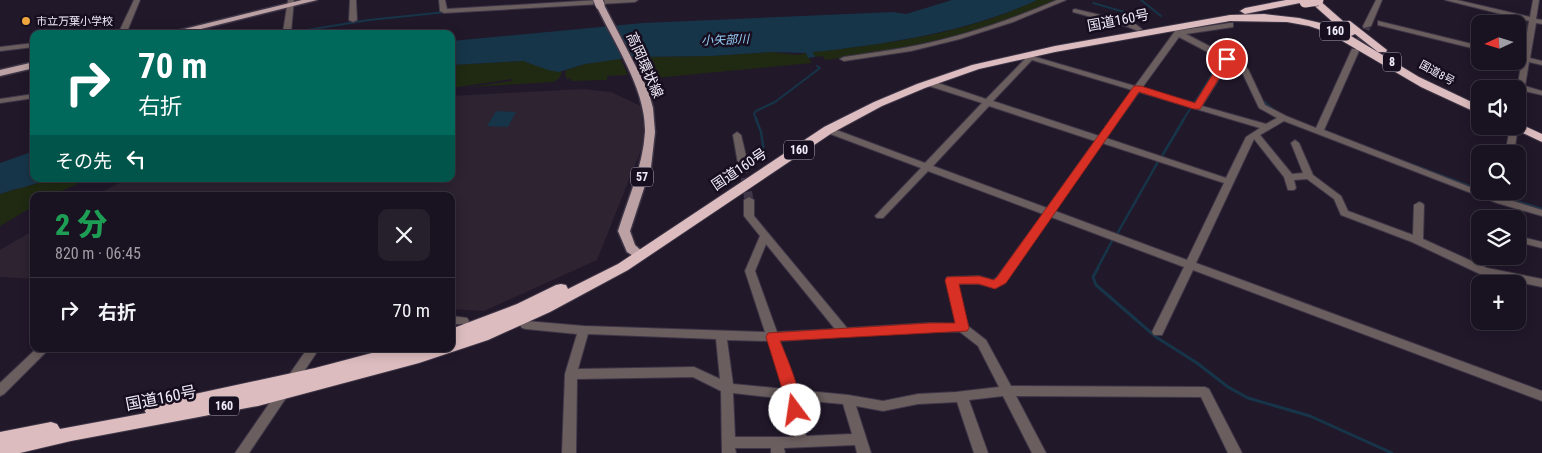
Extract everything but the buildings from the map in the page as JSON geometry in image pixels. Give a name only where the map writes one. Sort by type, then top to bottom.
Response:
[{"type":"highway","name":"160","points":[[1175,28],[1255,0]]},
{"type":"highway","name":"160","points":[[1175,28],[1306,1],[1322,2]]},
{"type":"highway","name":"国道8号","points":[[1306,1],[1388,60],[1434,87],[1471,104]]},
{"type":"highway","name":"国道8号","points":[[1322,2],[1380,49],[1471,103]]},
{"type":"highway","name":"160","points":[[1175,28],[1250,17],[1287,19],[1320,26],[1345,36],[1437,92],[1471,105]]},
{"type":"highway","name":"国道160号","points":[[455,346],[482,336],[545,308],[623,267],[636,254],[812,131],[851,109],[964,65],[1029,50],[1138,29],[1175,28]]},
{"type":"highway","name":"国道160号","points":[[455,333],[522,308],[636,254],[828,130],[878,104],[929,83],[976,67],[1175,28]]},
{"type":"highway","points":[[1526,124],[1542,131]]},
{"type":"highway","points":[[1526,133],[1542,138]]},
{"type":"highway","name":"国道160号","points":[[0,450],[71,434],[258,399],[287,386],[399,352]]},
{"type":"highway","name":"国道160号","points":[[0,439],[287,386],[419,358],[436,352]]},
{"type":"main road","points":[[184,30],[290,3],[313,0]]},
{"type":"main road","name":"高岡環状線","points":[[599,3],[643,90],[648,108],[650,132],[646,166],[624,231],[636,254]]},
{"type":"main road","points":[[0,73],[30,66]]},
{"type":"street","points":[[123,30],[137,0]]},
{"type":"street","points":[[353,0],[353,20]]},
{"type":"street","points":[[442,0],[444,11],[635,0]]},
{"type":"street","points":[[844,59],[920,47],[960,37],[1018,20],[1063,0]]},
{"type":"street","points":[[1367,26],[1379,0]]},
{"type":"street","points":[[1448,0],[1542,22]]},
{"type":"street","points":[[1536,0],[1526,59],[1542,63]]},
{"type":"street","points":[[287,30],[290,3]]},
{"type":"street","points":[[1075,11],[1131,25],[1138,29]]},
{"type":"street","points":[[1381,23],[1471,46]]},
{"type":"street","points":[[1175,28],[1230,25]]},
{"type":"street","points":[[1175,28],[1245,71],[1262,106],[1284,118],[1471,185]]},
{"type":"street","points":[[963,328],[951,280],[979,280],[995,284],[1002,280],[1137,88],[1175,28]]},
{"type":"street","points":[[0,50],[30,46]]},
{"type":"street","points":[[1319,130],[1356,50]]},
{"type":"street","points":[[880,216],[1028,57],[1266,127]]},
{"type":"street","points":[[1197,107],[1227,59]]},
{"type":"street","points":[[929,83],[1230,182]]},
{"type":"street","points":[[1526,89],[1542,93]]},
{"type":"street","points":[[0,101],[30,97]]},
{"type":"street","points":[[1158,332],[1250,138],[1284,118]]},
{"type":"street","points":[[828,130],[1542,396]]},
{"type":"street","points":[[737,135],[743,164]]},
{"type":"street","points":[[1255,135],[1290,183],[1309,176]]},
{"type":"street","points":[[1294,143],[1309,176],[1338,198],[1344,213],[1418,241],[1484,271],[1542,283]]},
{"type":"street","points":[[749,200],[749,216],[844,332]]},
{"type":"street","points":[[1511,200],[1542,213]]},
{"type":"street","points":[[1418,241],[1419,205]]},
{"type":"street","points":[[764,235],[750,271],[792,394],[801,442]]},
{"type":"street","points":[[1526,241],[1542,245]]},
{"type":"street","points":[[526,325],[584,330],[772,337],[930,327],[963,328],[982,343],[1039,453]]},
{"type":"street","points":[[569,453],[571,374],[584,330]]},
{"type":"street","points":[[721,335],[727,388],[729,448],[777,448],[801,442],[860,438]]},
{"type":"street","points":[[0,392],[40,352]]},
{"type":"street","points":[[242,453],[311,352]]},
{"type":"street","points":[[571,374],[694,372],[727,388],[848,400],[883,406],[918,399],[962,397],[1007,391],[1206,392],[1235,453]]},
{"type":"street","points":[[962,397],[980,453]]},
{"type":"street","points":[[848,400],[864,453]]},
{"type":"shaded area","points":[[583,89],[611,92],[641,106],[643,145],[597,260],[484,311],[455,309],[455,192],[102,192],[121,182],[455,182],[455,96]]},
{"type":"shaded area","points":[[30,232],[30,279],[0,277],[0,250]]},
{"type":"green space","points":[[1037,0],[1061,0],[1032,12],[974,31],[916,45],[825,60],[823,56],[815,57],[812,52],[898,41],[956,29],[1011,11]]},
{"type":"green space","points":[[771,52],[797,55],[806,53],[812,63],[655,78],[653,73],[643,74],[635,57],[711,56]]},
{"type":"green space","points":[[620,58],[628,75],[607,76],[607,80],[571,81],[571,78],[567,79],[565,75],[566,70],[585,64]]},
{"type":"green space","points":[[523,61],[562,71],[560,78],[553,82],[471,87],[512,81],[512,79],[455,87],[455,65]]},
{"type":"green space","points":[[81,182],[60,192],[30,192],[30,208],[0,226],[0,194],[37,183]]},
{"type":"water","name":"小矢部川","points":[[952,0],[1037,0],[1011,11],[956,28],[870,45],[813,52],[815,57],[808,58],[806,53],[771,52],[711,56],[635,57],[585,64],[559,72],[523,61],[455,65],[455,41],[643,23],[893,12],[906,14]]},
{"type":"water","points":[[496,111],[516,112],[508,127],[487,126]]},
{"type":"water","points":[[30,152],[30,182],[39,182],[0,194],[0,163]]},
{"type":"waterway","points":[[1141,0],[1161,16]]},
{"type":"waterway","points":[[1093,3],[1128,13],[1140,13]]},
{"type":"waterway","points":[[307,30],[369,20],[446,12]]},
{"type":"waterway","points":[[1185,33],[1195,39]]},
{"type":"waterway","points":[[1195,102],[1222,58]]},
{"type":"waterway","points":[[757,120],[754,114],[756,111],[775,102],[820,68],[817,66]]},
{"type":"waterway","points":[[9,98],[30,95]]},
{"type":"waterway","points":[[1261,99],[1274,110]]},
{"type":"waterway","points":[[1183,120],[1192,106]]},
{"type":"waterway","points":[[756,119],[761,132],[764,152]]},
{"type":"waterway","points":[[1162,156],[1184,119]]},
{"type":"waterway","points":[[1397,159],[1471,187]]},
{"type":"waterway","points":[[1117,234],[1159,160]]},
{"type":"waterway","points":[[1513,200],[1542,209]]},
{"type":"waterway","points":[[1097,269],[1112,241]]},
{"type":"waterway","points":[[1098,268],[1093,277],[1096,285],[1156,337],[1197,363],[1228,387],[1248,398],[1310,416],[1392,453]]},
{"type":"tunnel","points":[[1355,51],[1367,26]]},
{"type":"tunnel","points":[[743,164],[749,200]]},
{"type":"place","name":"市立万葉小学校","points":[[26,21]]},
{"type":"route","points":[[795,410],[792,394],[772,337],[930,327],[963,328],[951,280],[979,280],[995,284],[1002,280],[1137,88],[1197,107],[1227,59]]}]
